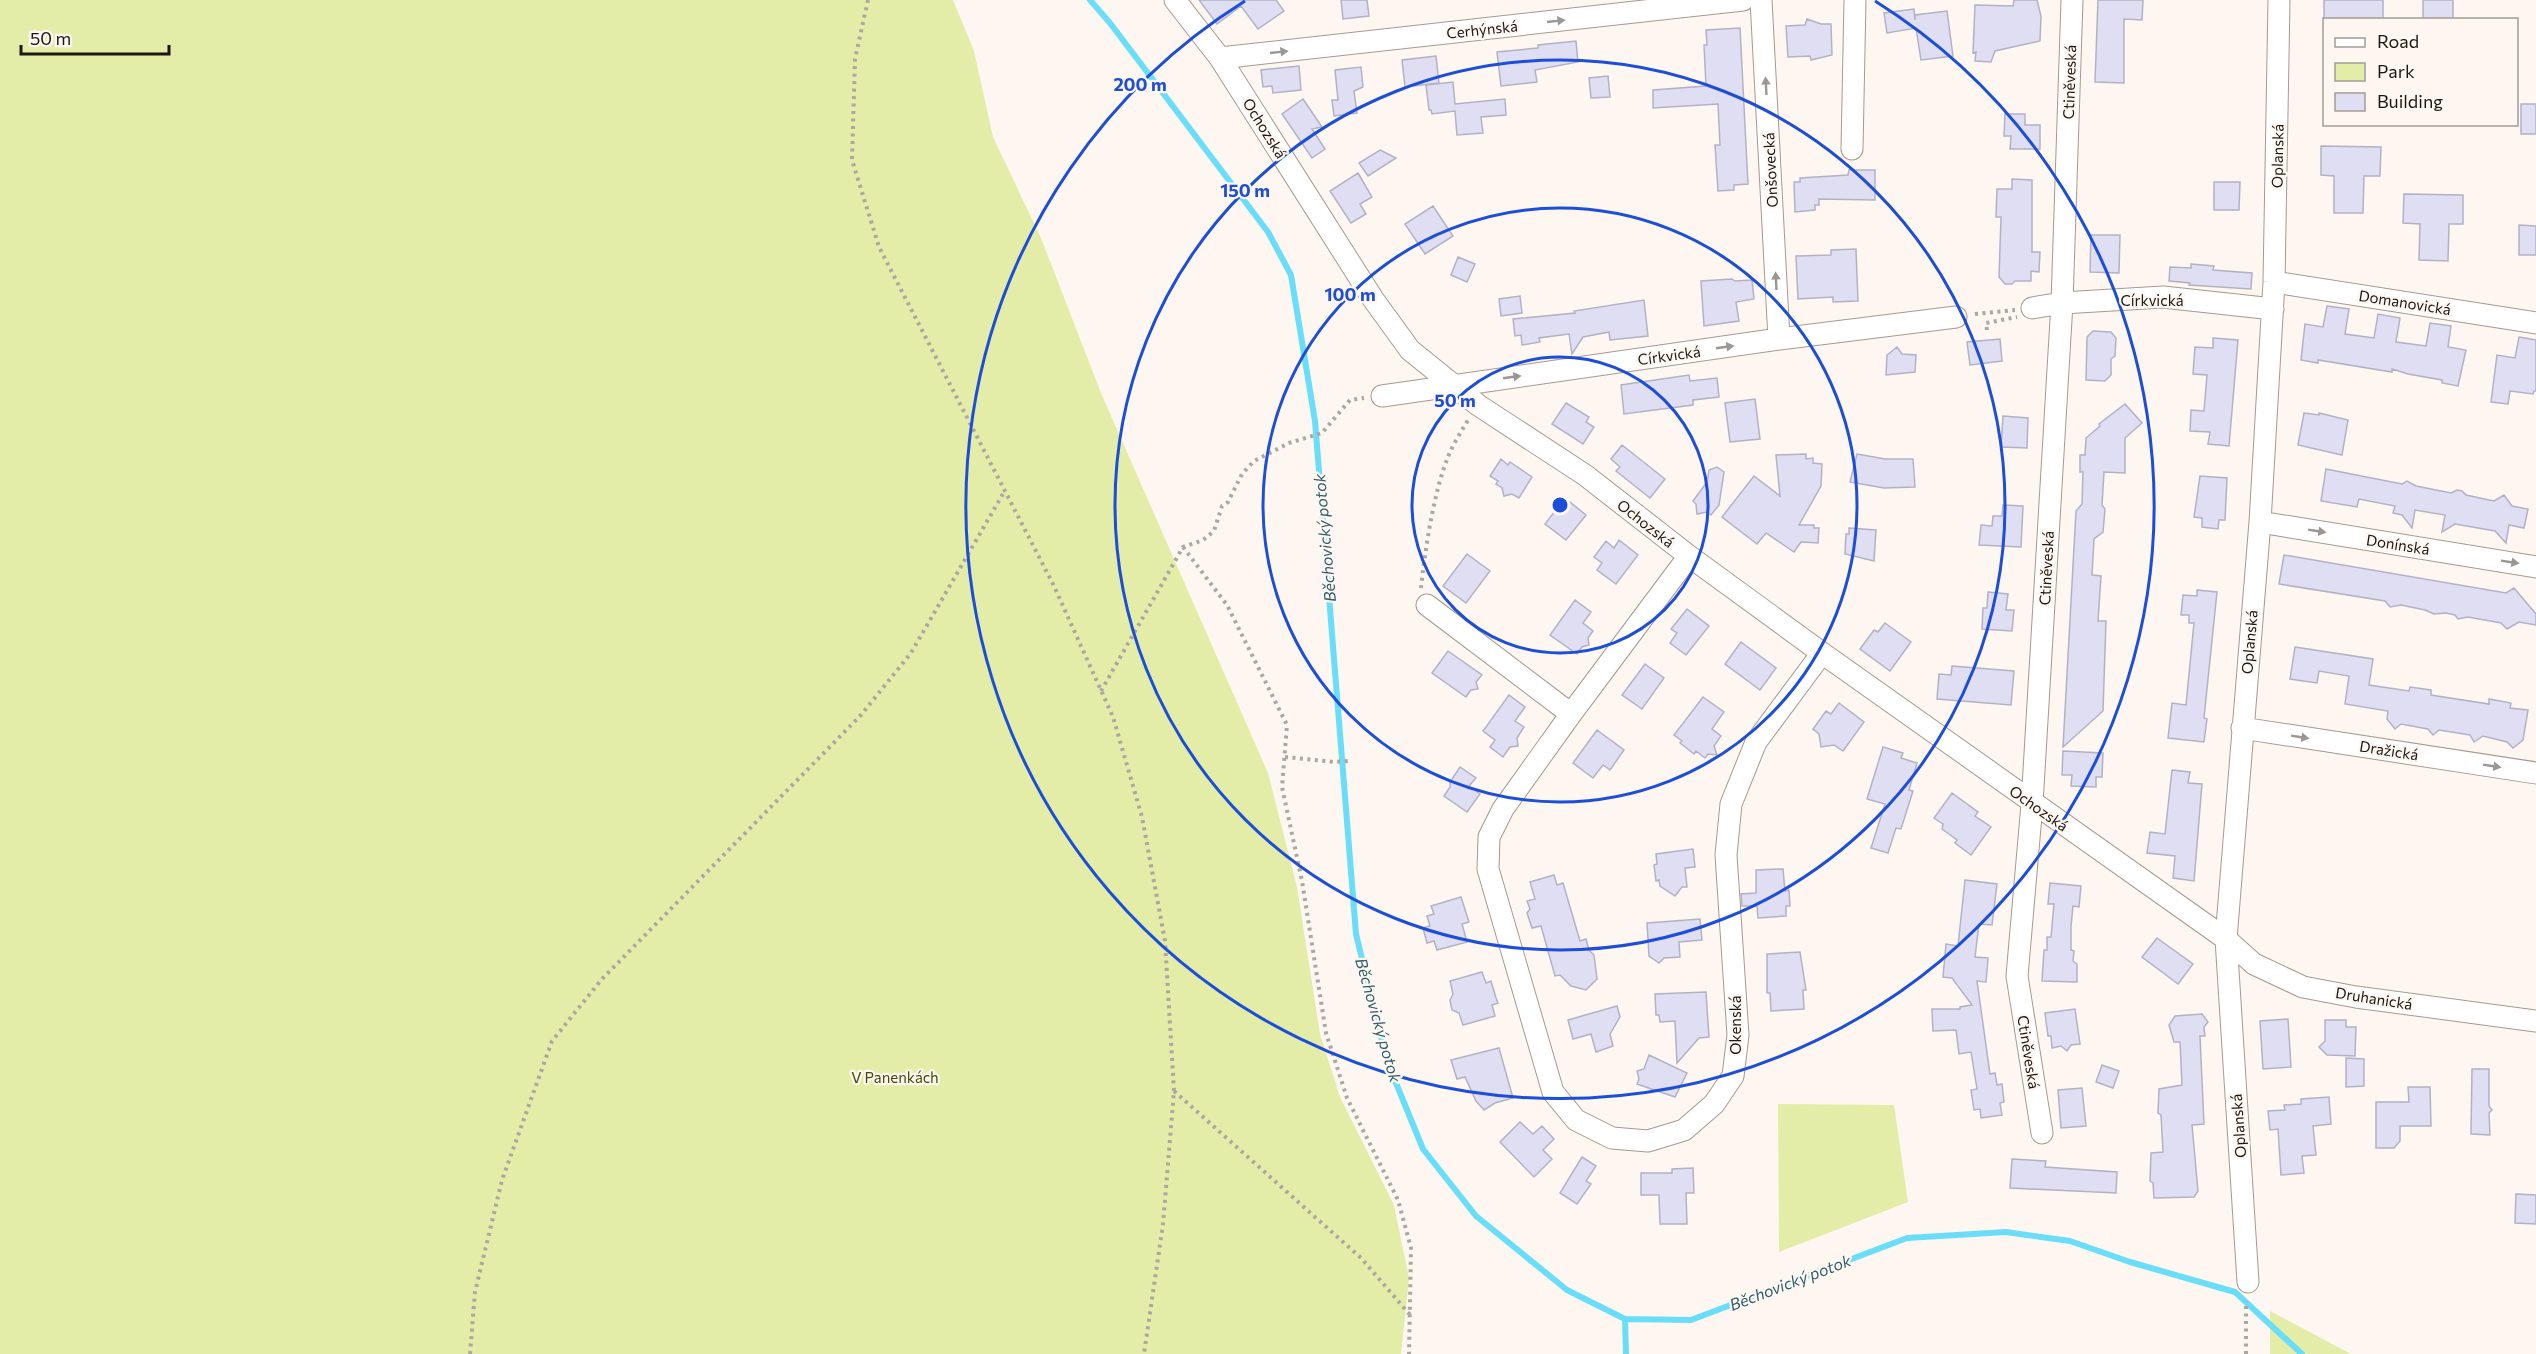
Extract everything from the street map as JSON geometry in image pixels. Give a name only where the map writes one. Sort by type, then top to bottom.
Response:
[{"type":"street","name":"Ochozská","points":[[1175,0],[1220,58],[1373,299],[1410,350],[1478,405],[1585,476],[1689,556],[1822,653],[2032,804],[2226,939]]},
{"type":"street","name":"Cerhýnská","points":[[1220,58],[1743,0]]},
{"type":"street","name":"Onšovecká","points":[[1761,0],[1779,339]]},
{"type":"street","points":[[1852,149],[1855,0]]},
{"type":"street","name":"Ctiněveská","points":[[2042,1133],[2017,976],[2032,804],[2062,303],[2072,0]]},
{"type":"street","name":"Oplanská","points":[[2248,1282],[2226,939],[2259,522],[2273,309],[2279,0]]},
{"type":"street","name":"Domanovická","points":[[2274,282],[2536,323]]},
{"type":"street","name":"Církvická","points":[[2032,308],[2062,303],[2163,297],[2273,309]]},
{"type":"street","name":"Církvická","points":[[1382,396],[1779,339],[1956,317]]},
{"type":"street","name":"Donínská","points":[[2259,522],[2536,567]]},
{"type":"street","name":"Okenská","points":[[1689,556],[1570,714],[1503,809],[1489,837],[1488,869],[1553,1092],[1576,1120],[1612,1138],[1648,1141],[1684,1130],[1714,1104],[1733,1076],[1738,1035],[1726,855],[1731,804],[1756,742],[1822,653]]},
{"type":"street","points":[[1427,605],[1570,714]]},
{"type":"street","name":"Dražická","points":[[2242,728],[2536,773]]},
{"type":"street","name":"Druhanická","points":[[2226,939],[2254,964],[2303,987],[2536,1021]]},
{"type":"path","points":[[868,0],[855,59],[852,160],[879,247],[1053,586],[1113,717],[1142,817],[1166,941],[1174,1091],[1163,1224],[1144,1354]]},
{"type":"path","points":[[1956,317],[2032,308]]},
{"type":"path","points":[[1101,691],[1184,547],[1203,540],[1214,531],[1222,506],[1228,502],[1242,474],[1254,461],[1311,435],[1322,433],[1350,400],[1382,396]]},
{"type":"path","points":[[1427,605],[1421,588],[1423,571],[1447,457],[1478,405]]},
{"type":"path","points":[[471,1354],[475,1292],[502,1180],[552,1041],[602,979],[861,715],[911,653],[1004,492]]},
{"type":"path","points":[[1184,547],[1227,605],[1287,725],[1282,787],[1302,881],[1326,1033],[1347,1098],[1398,1200],[1412,1248],[1409,1354]]},
{"type":"path","points":[[1285,757],[1334,762],[1348,761]]},
{"type":"path","points":[[1174,1091],[1361,1258],[1411,1316]]},
{"type":"path","points":[[2245,1324],[2246,1354]]},
{"type":"green space","name":"V Panenkách","points":[[0,0],[953,0],[974,51],[993,137],[1041,238],[1101,393],[1268,773],[1297,887],[1320,1034],[1340,1097],[1394,1205],[1409,1278],[1401,1354],[0,1354]]},
{"type":"green space","points":[[1778,1104],[1894,1105],[1908,1202],[1779,1252]]},
{"type":"green space","points":[[2270,1311],[2351,1354],[2270,1354]]},
{"type":"building","points":[[1199,0],[1276,0],[1284,11],[1258,29],[1241,6],[1217,24]]},
{"type":"building","points":[[1341,0],[1367,0],[1369,16],[1343,19]]},
{"type":"building","points":[[2014,0],[2037,0],[2041,16],[2040,41],[1995,51],[1991,62],[1975,61],[1976,52],[1973,53],[1975,5],[2013,6]]},
{"type":"building","points":[[2098,0],[2143,0],[2142,20],[2124,19],[2124,83],[2095,82]]},
{"type":"building","points":[[2324,0],[2383,0],[2383,18],[2324,18]]},
{"type":"building","points":[[2423,0],[2453,0],[2453,18],[2423,18]]},
{"type":"building","points":[[1914,9],[1915,20],[1915,15],[1947,11],[1953,56],[1921,60],[1916,28],[1887,33],[1884,13]]},
{"type":"building","points":[[1807,19],[1821,24],[1831,24],[1832,55],[1811,60],[1810,56],[1788,57],[1786,26],[1805,25]]},
{"type":"building","points":[[1740,28],[1748,184],[1734,185],[1734,190],[1718,191],[1715,145],[1720,145],[1718,104],[1653,108],[1653,90],[1706,86],[1704,45],[1707,45],[1706,30]]},
{"type":"building","points":[[1576,41],[1578,62],[1535,70],[1537,82],[1501,86],[1497,52]]},
{"type":"building","points":[[1436,56],[1439,83],[1405,87],[1402,60]]},
{"type":"building","points":[[1299,66],[1301,90],[1273,93],[1272,86],[1263,87],[1261,70]]},
{"type":"building","points":[[1361,67],[1363,87],[1354,91],[1357,113],[1334,116],[1332,100],[1338,100],[1335,70]]},
{"type":"building","points":[[1608,76],[1610,97],[1591,98],[1589,78]]},
{"type":"building","points":[[1453,82],[1455,104],[1505,99],[1506,115],[1481,117],[1483,133],[1457,135],[1455,111],[1432,114],[1429,110],[1426,85]]},
{"type":"building","points":[[1303,99],[1322,127],[1312,129],[1325,149],[1312,158],[1282,114]]},
{"type":"building","points":[[2521,104],[2536,104],[2536,134],[2521,134]]},
{"type":"building","points":[[2005,114],[2025,114],[2025,125],[2040,125],[2040,149],[2010,149],[2011,136],[2004,136]]},
{"type":"building","points":[[2321,146],[2381,147],[2380,176],[2364,176],[2363,213],[2334,213],[2334,176],[2321,175]]},
{"type":"building","points":[[1380,150],[1396,158],[1368,176],[1359,163]]},
{"type":"building","points":[[1849,170],[1875,170],[1875,200],[1819,199],[1819,205],[1815,205],[1815,210],[1795,212],[1794,182],[1800,182],[1800,178],[1848,175]]},
{"type":"building","points":[[1358,173],[1372,197],[1360,204],[1366,214],[1351,223],[1330,191]]},
{"type":"building","points":[[2012,179],[2032,180],[2032,252],[2040,252],[2039,272],[2031,271],[2031,281],[2015,281],[2012,284],[2005,284],[1999,277],[2001,217],[1996,217],[1997,189],[2012,189]]},
{"type":"building","points":[[2214,182],[2240,182],[2239,210],[2214,210]]},
{"type":"building","points":[[2404,194],[2463,195],[2463,224],[2449,224],[2448,261],[2419,260],[2420,224],[2403,223]]},
{"type":"building","points":[[1433,206],[1453,236],[1425,254],[1405,224]]},
{"type":"building","points":[[2519,225],[2536,226],[2536,255],[2519,255]]},
{"type":"building","points":[[2091,235],[2120,235],[2119,273],[2090,272]]},
{"type":"building","points":[[1856,249],[1858,301],[1833,302],[1833,297],[1798,299],[1796,256],[1831,255],[1831,250]]},
{"type":"building","points":[[1458,257],[1475,264],[1467,282],[1451,275]]},
{"type":"building","points":[[2191,264],[2214,266],[2213,270],[2252,273],[2251,289],[2189,285],[2190,283],[2169,281],[2170,267],[2191,268]]},
{"type":"building","points":[[1732,279],[1735,281],[1752,280],[1754,299],[1736,302],[1739,321],[1704,326],[1701,281]]},
{"type":"building","points":[[1520,296],[1522,313],[1501,316],[1499,299]]},
{"type":"building","points":[[1644,300],[1648,336],[1610,340],[1609,332],[1583,337],[1572,354],[1569,334],[1539,338],[1540,342],[1522,345],[1521,335],[1515,336],[1513,319],[1575,313],[1574,311]]},
{"type":"building","points":[[2327,306],[2349,309],[2345,334],[2374,338],[2378,314],[2400,318],[2396,342],[2426,346],[2430,323],[2451,326],[2448,347],[2466,350],[2458,386],[2442,383],[2442,380],[2392,369],[2392,372],[2318,360],[2318,363],[2301,360],[2305,324],[2323,327]]},
{"type":"building","points":[[2093,331],[2111,332],[2116,338],[2115,356],[2111,359],[2111,375],[2105,381],[2086,380],[2087,337]]},
{"type":"building","points":[[2519,337],[2536,340],[2536,391],[2533,394],[2510,391],[2508,404],[2491,402],[2497,355],[2515,358]]},
{"type":"building","points":[[2213,338],[2238,340],[2229,446],[2208,444],[2210,432],[2190,431],[2191,410],[2204,411],[2207,375],[2193,374],[2195,347],[2213,348]]},
{"type":"building","points":[[2000,339],[2002,361],[1970,365],[1967,342]]},
{"type":"building","points":[[1897,347],[1902,354],[1916,355],[1915,372],[1886,375],[1887,355]]},
{"type":"building","points":[[1689,375],[1690,381],[1717,378],[1719,397],[1693,400],[1693,405],[1624,414],[1621,385]]},
{"type":"building","points":[[1755,399],[1760,439],[1730,442],[1725,403]]},
{"type":"building","points":[[1566,403],[1589,417],[1586,422],[1594,427],[1583,444],[1552,424]]},
{"type":"building","points":[[2125,404],[2142,423],[2125,438],[2125,473],[2104,472],[2103,532],[2094,539],[2092,575],[2101,576],[2098,621],[2106,621],[2103,711],[2063,747],[2076,511],[2082,504],[2083,472],[2080,472],[2080,455],[2085,455],[2086,438],[2100,426],[2099,424]]},
{"type":"building","points":[[2304,413],[2319,415],[2319,413],[2348,420],[2342,455],[2298,445]]},
{"type":"building","points":[[2003,416],[2028,418],[2027,448],[2001,447]]},
{"type":"building","points":[[1622,445],[1665,479],[1650,498],[1616,471],[1620,467],[1611,459]]},
{"type":"building","points":[[1806,454],[1806,459],[1813,458],[1813,463],[1822,464],[1821,486],[1799,525],[1814,525],[1814,528],[1819,528],[1818,543],[1801,542],[1794,552],[1766,533],[1757,544],[1722,517],[1754,476],[1780,496],[1776,455]]},
{"type":"building","points":[[1857,454],[1885,459],[1913,459],[1915,487],[1884,488],[1850,482]]},
{"type":"building","points":[[1501,459],[1508,465],[1510,462],[1532,477],[1519,498],[1512,494],[1504,496],[1502,488],[1496,484],[1498,481],[1490,476]]},
{"type":"building","points":[[1717,467],[1724,472],[1719,505],[1711,515],[1707,512],[1697,514],[1696,504],[1693,501],[1707,482],[1709,470]]},
{"type":"building","points":[[2326,469],[2402,484],[2407,481],[2416,486],[2451,493],[2457,490],[2466,495],[2494,501],[2504,495],[2512,506],[2528,509],[2524,528],[2509,525],[2506,543],[2495,531],[2455,524],[2442,532],[2445,515],[2415,510],[2412,528],[2402,515],[2393,513],[2395,506],[2359,499],[2357,507],[2321,501]]},
{"type":"building","points":[[2200,476],[2227,478],[2225,520],[2219,520],[2218,529],[2202,527],[2202,518],[2194,517]]},
{"type":"building","points":[[1565,498],[1586,515],[1566,540],[1545,524]]},
{"type":"building","points":[[2003,505],[2023,506],[2021,547],[1979,545],[1981,525],[1992,526],[1993,516],[2002,516]]},
{"type":"building","points":[[1849,528],[1876,530],[1874,561],[1845,554],[1846,534],[1849,534]]},
{"type":"building","points":[[1619,540],[1638,555],[1616,584],[1597,570],[1602,563],[1594,557],[1606,541],[1614,548]]},
{"type":"building","points":[[1467,554],[1490,571],[1466,603],[1443,586]]},
{"type":"building","points":[[2284,555],[2506,593],[2514,588],[2536,614],[2536,625],[2519,622],[2507,629],[2501,623],[2468,617],[2458,619],[2455,615],[2434,614],[2401,605],[2390,607],[2385,601],[2279,584]]},
{"type":"building","points":[[2197,590],[2217,592],[2204,718],[2207,719],[2204,742],[2168,738],[2172,703],[2186,705],[2194,623],[2189,623],[2189,615],[2181,615],[2183,595],[2197,596]]},
{"type":"building","points":[[1988,592],[2008,594],[2006,610],[2014,610],[2012,631],[1982,629],[1983,608],[1987,608]]},
{"type":"building","points":[[1575,600],[1591,612],[1583,623],[1593,631],[1588,638],[1589,645],[1582,647],[1577,654],[1550,635]]},
{"type":"building","points":[[1687,609],[1709,626],[1686,655],[1670,643],[1677,633],[1671,629]]},
{"type":"building","points":[[1885,623],[1911,642],[1890,671],[1860,649],[1874,630],[1878,632]]},
{"type":"building","points":[[1741,642],[1776,668],[1760,690],[1725,664]]},
{"type":"building","points":[[2295,647],[2373,659],[2369,685],[2409,691],[2410,687],[2431,690],[2431,695],[2489,704],[2489,699],[2511,703],[2510,708],[2528,710],[2523,740],[2513,748],[2507,742],[2483,736],[2474,742],[2470,735],[2439,730],[2433,735],[2428,729],[2401,724],[2395,729],[2387,719],[2388,711],[2345,704],[2349,676],[2319,671],[2317,683],[2290,679]]},
{"type":"building","points":[[1448,651],[1482,675],[1476,682],[1478,689],[1471,690],[1466,697],[1432,673]]},
{"type":"building","points":[[1645,664],[1664,678],[1642,709],[1622,695]]},
{"type":"building","points":[[1952,666],[2014,671],[2011,705],[1937,699],[1939,674],[1951,675]]},
{"type":"building","points":[[1509,695],[1525,707],[1515,721],[1524,727],[1517,738],[1518,746],[1510,747],[1503,757],[1490,747],[1495,740],[1483,731]]},
{"type":"building","points":[[1703,697],[1724,712],[1712,729],[1721,736],[1714,746],[1717,755],[1708,754],[1705,758],[1696,751],[1694,754],[1674,735]]},
{"type":"building","points":[[1839,703],[1864,722],[1843,751],[1834,745],[1821,747],[1819,734],[1813,729],[1826,711],[1831,714]]},
{"type":"building","points":[[1597,730],[1624,750],[1610,770],[1603,765],[1593,778],[1573,763]]},
{"type":"building","points":[[1883,747],[1903,753],[1901,758],[1917,763],[1909,790],[1913,791],[1901,829],[1896,828],[1888,853],[1871,848],[1885,804],[1867,799]]},
{"type":"building","points":[[2063,751],[2103,753],[2102,777],[2096,777],[2096,787],[2071,786],[2072,775],[2062,775]]},
{"type":"building","points":[[1460,767],[1476,778],[1469,786],[1480,794],[1467,812],[1444,796]]},
{"type":"building","points":[[2172,770],[2190,772],[2188,783],[2202,784],[2194,881],[2173,878],[2175,856],[2147,853],[2150,832],[2165,834]]},
{"type":"building","points":[[1952,793],[1978,812],[1975,816],[1991,827],[1971,855],[1955,843],[1957,840],[1942,829],[1943,824],[1934,818]]},
{"type":"building","points":[[1693,849],[1695,867],[1685,868],[1687,887],[1682,887],[1675,896],[1660,886],[1659,880],[1656,881],[1654,865],[1657,864],[1656,854]]},
{"type":"building","points":[[1783,869],[1785,891],[1789,890],[1790,906],[1786,906],[1786,916],[1758,918],[1757,906],[1742,906],[1741,894],[1756,893],[1756,870]]},
{"type":"building","points":[[1554,875],[1557,885],[1563,883],[1580,941],[1586,939],[1589,950],[1594,955],[1597,979],[1586,990],[1571,986],[1560,975],[1555,976],[1541,926],[1532,928],[1527,913],[1530,909],[1527,901],[1535,899],[1530,882]]},
{"type":"building","points":[[1965,880],[1997,884],[1992,925],[1979,924],[1975,957],[1988,958],[1986,982],[1977,981],[1990,1074],[1995,1073],[1997,1085],[2002,1084],[2004,1102],[2000,1103],[2002,1115],[1981,1118],[1980,1109],[1974,1110],[1971,1090],[1977,1089],[1971,1052],[1959,1054],[1956,1030],[1933,1031],[1932,1009],[1960,1009],[1960,1007],[1972,1005],[1952,978],[1943,977],[1946,944],[1958,946]]},
{"type":"building","points":[[2050,883],[2081,886],[2079,907],[2073,906],[2071,926],[2071,950],[2074,951],[2073,961],[2077,964],[2077,982],[2042,981],[2044,950],[2047,950],[2047,937],[2051,937],[2054,904],[2048,904]]},
{"type":"building","points":[[1461,897],[1469,922],[1462,924],[1467,942],[1437,950],[1434,941],[1427,943],[1423,928],[1430,926],[1427,916],[1434,914],[1431,906]]},
{"type":"building","points":[[1700,919],[1702,940],[1679,942],[1680,957],[1664,958],[1659,963],[1649,956],[1647,923]]},
{"type":"building","points":[[2157,938],[2193,964],[2178,984],[2142,957]]},
{"type":"building","points":[[1800,952],[1806,990],[1803,990],[1804,1009],[1771,1011],[1770,993],[1767,993],[1767,954]]},
{"type":"building","points":[[1482,972],[1486,983],[1491,981],[1498,1003],[1492,1005],[1495,1016],[1463,1025],[1459,1013],[1452,1010],[1450,1000],[1453,994],[1450,981]]},
{"type":"building","points":[[1706,992],[1709,1037],[1699,1038],[1677,1063],[1675,1021],[1660,1022],[1659,1015],[1656,1015],[1655,994]]},
{"type":"building","points":[[1617,1006],[1620,1017],[1610,1034],[1613,1046],[1596,1052],[1591,1034],[1573,1039],[1568,1020]]},
{"type":"building","points":[[2075,1009],[2080,1044],[2071,1045],[2067,1051],[2061,1046],[2052,1048],[2045,1013]]},
{"type":"building","points":[[2202,1014],[2208,1022],[2204,1027],[2205,1036],[2200,1036],[2204,1124],[2192,1125],[2198,1191],[2194,1197],[2154,1198],[2153,1183],[2150,1181],[2151,1153],[2163,1152],[2161,1115],[2158,1113],[2159,1089],[2182,1085],[2180,1042],[2174,1042],[2169,1025],[2175,1016]]},
{"type":"building","points":[[2288,1019],[2291,1067],[2263,1069],[2260,1021]]},
{"type":"building","points":[[2325,1020],[2346,1020],[2346,1027],[2356,1027],[2355,1056],[2327,1055],[2319,1047],[2325,1041]]},
{"type":"building","points":[[1499,1048],[1513,1098],[1495,1103],[1484,1110],[1476,1101],[1465,1077],[1457,1079],[1451,1060]]},
{"type":"building","points":[[1649,1055],[1687,1073],[1675,1097],[1637,1084],[1639,1079],[1637,1071],[1644,1069]]},
{"type":"building","points":[[2346,1058],[2364,1059],[2364,1086],[2346,1087]]},
{"type":"building","points":[[2102,1065],[2119,1071],[2113,1088],[2096,1082]]},
{"type":"building","points":[[2472,1069],[2489,1069],[2489,1106],[2492,1110],[2489,1113],[2490,1135],[2471,1134]]},
{"type":"building","points":[[2408,1087],[2430,1087],[2431,1126],[2400,1126],[2400,1141],[2394,1148],[2376,1148],[2376,1102],[2409,1102]]},
{"type":"building","points":[[2082,1088],[2086,1126],[2061,1128],[2058,1090]]},
{"type":"building","points":[[2329,1097],[2331,1124],[2313,1126],[2316,1155],[2302,1156],[2304,1173],[2281,1175],[2278,1129],[2270,1130],[2268,1111],[2285,1110],[2284,1105],[2301,1104],[2301,1099]]},
{"type":"building","points":[[1520,1122],[1533,1134],[1542,1126],[1554,1139],[1543,1150],[1552,1159],[1534,1177],[1500,1142]]},
{"type":"building","points":[[1582,1157],[1596,1166],[1586,1181],[1591,1184],[1577,1204],[1560,1193]]},
{"type":"building","points":[[2012,1159],[2046,1161],[2045,1167],[2117,1172],[2116,1193],[2010,1188]]},
{"type":"building","points":[[1693,1168],[1694,1193],[1686,1193],[1687,1224],[1660,1224],[1659,1195],[1641,1195],[1641,1173],[1672,1173],[1672,1169]]},
{"type":"building","points":[[2516,1194],[2536,1195],[2536,1224],[2515,1223]]},
{"type":"waterway","name":"Běchovický potok","points":[[1090,0],[1110,23],[1268,232],[1291,275],[1315,421],[1356,934],[1387,1061],[1423,1149],[1476,1216],[1567,1290],[1625,1319],[1691,1320],[1907,1238],[2006,1232],[2070,1241],[2130,1262],[2235,1292],[2302,1354]]},
{"type":"waterway","points":[[1625,1319],[1626,1354]]}]
